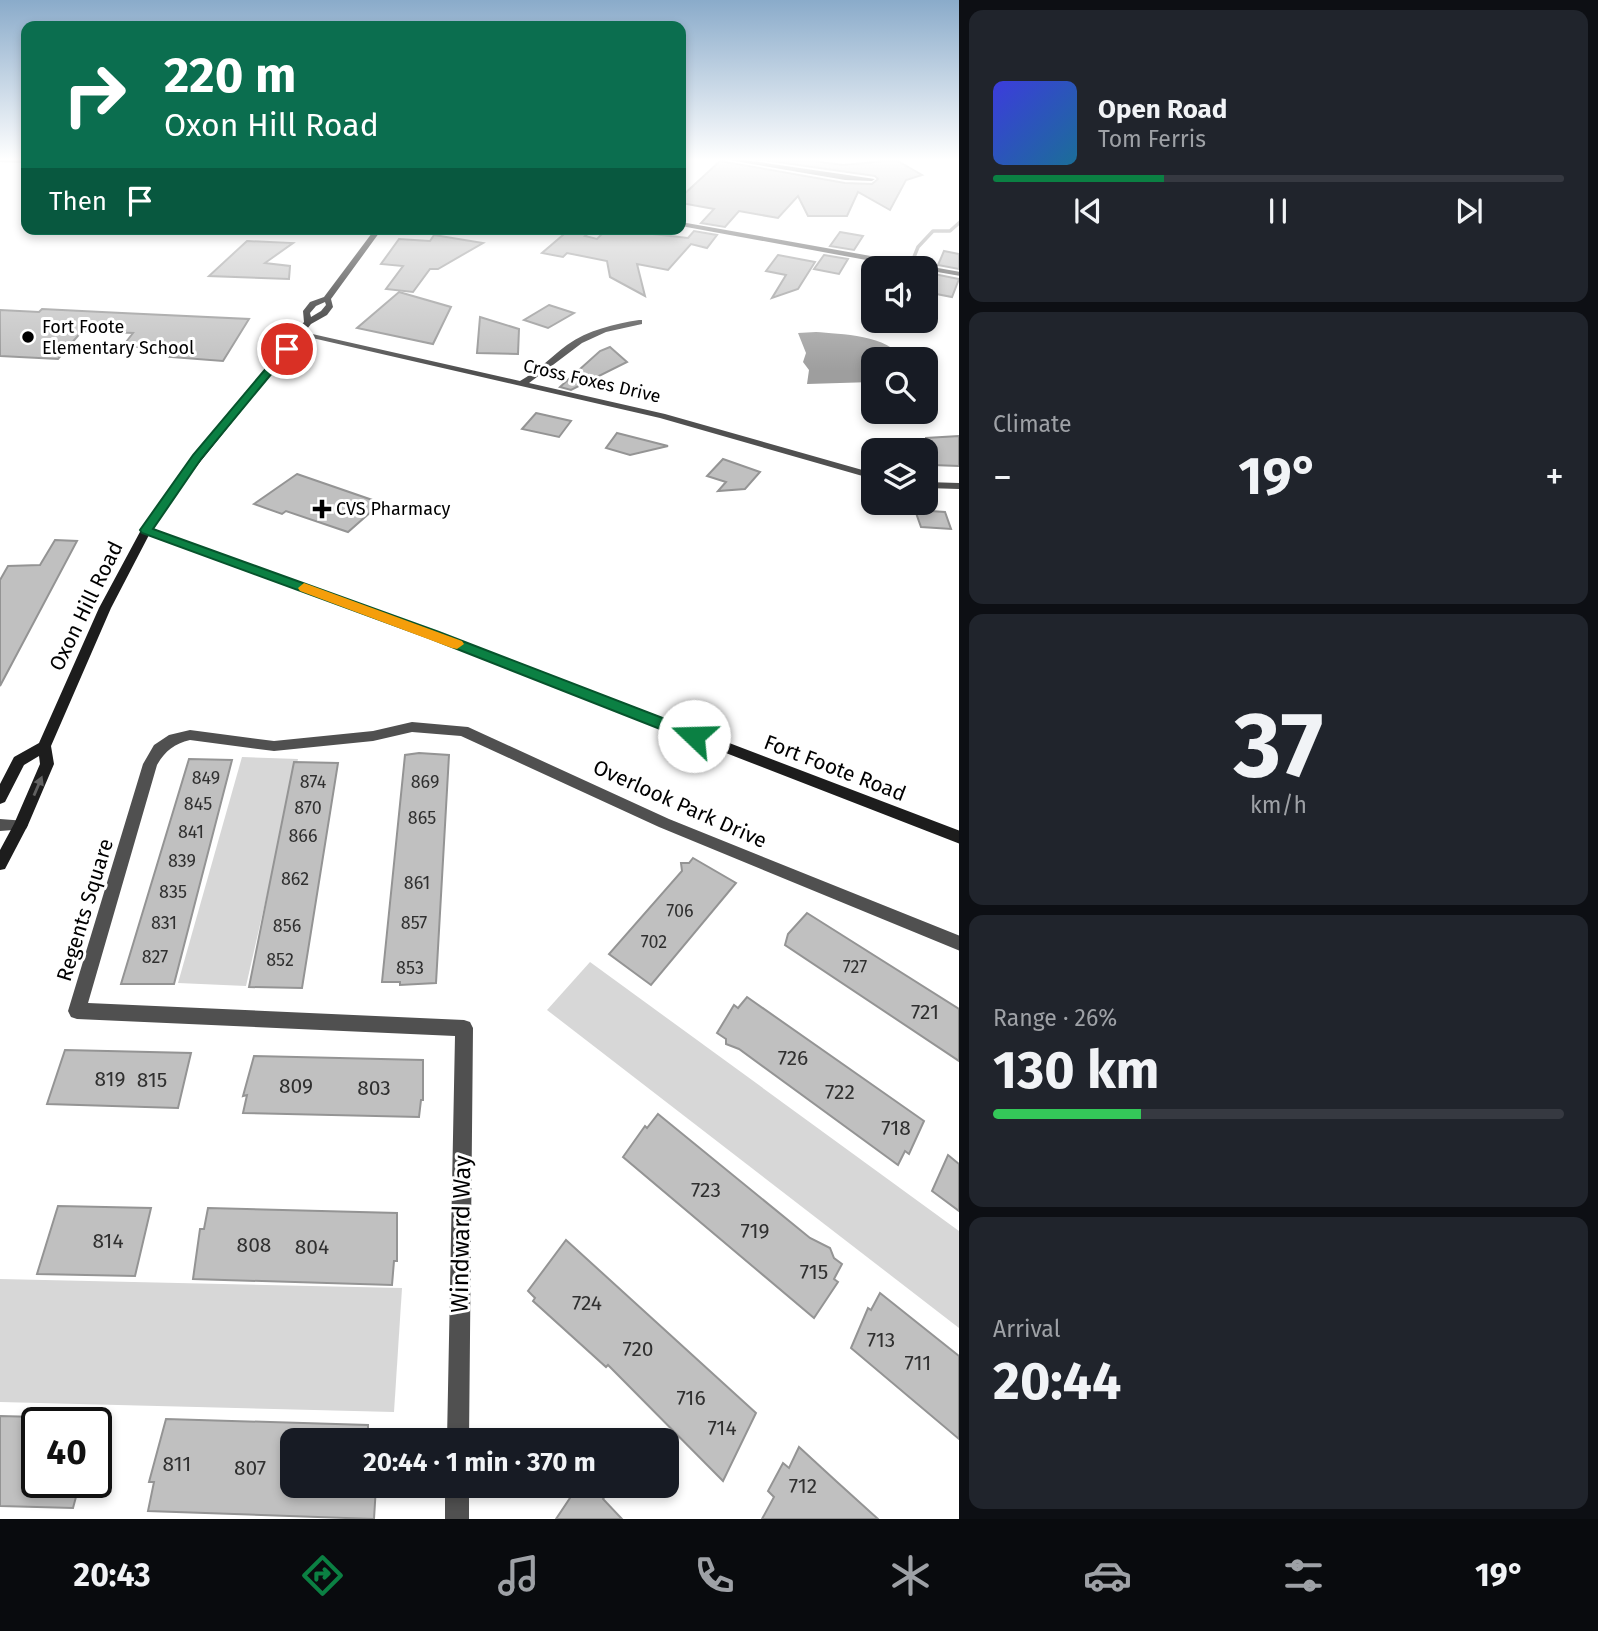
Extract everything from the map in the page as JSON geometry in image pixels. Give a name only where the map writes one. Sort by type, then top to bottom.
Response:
[{"type":"main road","name":"Oxon Hill Road","points":[[309,322],[306,313],[313,304],[327,299],[375,235]]},
{"type":"main road","name":"Oxon Hill Road","points":[[0,864],[21,825],[47,764],[44,746],[116,587],[146,530],[197,457],[309,322],[324,313],[330,305],[327,299]]},
{"type":"main road","name":"Fort Foote Road","points":[[146,530],[434,635],[959,838]]},
{"type":"main road","points":[[0,798],[19,761],[44,746]]},
{"type":"street","points":[[709,229],[861,256]]},
{"type":"street","points":[[938,270],[959,274]]},
{"type":"street","points":[[523,383],[543,373],[582,340],[611,327],[639,322]]},
{"type":"street","name":"Cross Foxes Drive","points":[[299,334],[695,424],[861,472]]},
{"type":"street","points":[[938,485],[959,486]]},
{"type":"street","name":"Overlook Park Drive","points":[[380,734],[412,727],[440,728],[488,740],[664,823],[959,944]]},
{"type":"street","name":"Regents Square","points":[[380,734],[274,746],[190,736],[174,739],[159,749],[150,764],[77,1011],[464,1028]]},
{"type":"street","points":[[0,825],[21,825]]},
{"type":"street","name":"Windward Way","points":[[458,1428],[464,1028]]},
{"type":"street","points":[[457,1498],[457,1519]]},
{"type":"shaded area","points":[[798,333],[850,335],[876,340],[890,347],[861,347],[861,382],[807,384],[809,370],[803,362],[806,353]]},
{"type":"shaded area","points":[[242,757],[298,759],[246,986],[178,983]]},
{"type":"shaded area","points":[[590,962],[959,1231],[959,1328],[547,1010]]},
{"type":"shaded area","points":[[0,1279],[402,1288],[394,1412],[0,1402]]},
{"type":"building","points":[[694,231],[717,235],[707,248],[691,244],[668,270],[637,264],[645,296],[610,277],[607,261],[567,253],[563,257],[542,253],[563,235],[586,235],[597,239],[601,235],[688,238]]},
{"type":"building","points":[[840,232],[863,236],[854,250],[830,246]]},
{"type":"building","points":[[434,235],[483,243],[438,269],[430,269],[413,292],[386,289],[403,266],[381,264],[399,239],[430,241]]},
{"type":"building","points":[[247,241],[293,243],[265,263],[290,266],[289,279],[209,276]]},
{"type":"building","points":[[944,251],[959,254],[959,269],[938,265]]},
{"type":"building","points":[[778,255],[815,262],[798,289],[772,298],[786,275],[766,271]]},
{"type":"building","points":[[824,255],[848,259],[839,274],[814,269]]},
{"type":"building","points":[[938,275],[959,279],[952,297],[938,294]]},
{"type":"building","points":[[399,292],[451,307],[433,344],[357,328]]},
{"type":"building","points":[[549,305],[574,313],[548,328],[524,320]]},
{"type":"building","points":[[42,309],[249,319],[223,361],[170,357],[176,349],[123,346],[133,333],[82,331],[58,359],[0,356],[0,310],[39,312]]},
{"type":"building","points":[[480,317],[519,329],[518,354],[477,353]]},
{"type":"building","points":[[610,347],[627,362],[571,390],[560,387],[600,351]]},
{"type":"building","points":[[536,413],[571,421],[559,437],[522,429]]},
{"type":"building","points":[[617,433],[668,446],[630,455],[606,448]]},
{"type":"building","points":[[959,436],[959,466],[938,465],[938,438],[926,438]]},
{"type":"building","points":[[723,459],[760,472],[745,489],[718,491],[726,482],[707,476]]},
{"type":"building","points":[[297,474],[381,503],[348,532],[286,511],[282,514],[254,504]]},
{"type":"building","points":[[938,512],[945,512],[951,529],[921,527],[917,515],[938,515]]},
{"type":"building","points":[[55,540],[77,541],[0,686],[0,580],[8,566],[40,565]]},
{"type":"building","points":[[405,755],[449,755],[436,983],[400,985],[400,982],[382,982]]},
{"type":"building","points":[[189,759],[232,760],[174,984],[121,984]]},
{"type":"building","points":[[294,762],[338,763],[302,988],[249,987]]},
{"type":"building","points":[[693,858],[736,883],[651,985],[609,954],[682,871],[681,863],[689,863]]},
{"type":"building","points":[[807,913],[959,1009],[959,1061],[785,945],[788,934]]},
{"type":"building","points":[[747,997],[924,1121],[909,1154],[905,1151],[898,1165],[739,1049],[726,1044],[726,1039],[717,1033],[734,1005],[738,1008]]},
{"type":"building","points":[[65,1050],[191,1053],[178,1108],[47,1104]]},
{"type":"building","points":[[254,1056],[423,1060],[423,1100],[419,1117],[243,1113],[247,1095],[243,1096]]},
{"type":"building","points":[[658,1114],[810,1238],[830,1248],[834,1258],[842,1264],[834,1279],[838,1282],[814,1318],[623,1157],[645,1126],[647,1128]]},
{"type":"building","points":[[948,1155],[959,1164],[959,1211],[932,1191]]},
{"type":"building","points":[[58,1206],[151,1208],[135,1276],[37,1274]]},
{"type":"building","points":[[208,1208],[397,1213],[397,1261],[394,1261],[392,1285],[193,1279],[200,1229],[204,1229]]},
{"type":"building","points":[[566,1240],[756,1413],[723,1481],[679,1437],[679,1428],[670,1428],[608,1365],[606,1367],[533,1301],[535,1298],[528,1291]]},
{"type":"building","points":[[880,1293],[959,1356],[959,1439],[851,1348],[868,1308],[871,1310]]},
{"type":"building","points":[[0,1416],[21,1417],[21,1498],[76,1498],[73,1508],[0,1506]]},
{"type":"building","points":[[166,1419],[368,1425],[368,1428],[280,1428],[280,1498],[375,1498],[374,1519],[148,1511],[154,1482],[149,1482]]},
{"type":"building","points":[[799,1447],[878,1519],[762,1519],[774,1497],[768,1491],[783,1463],[789,1468]]},
{"type":"building","points":[[570,1498],[604,1498],[622,1519],[556,1519]]},
{"type":"waterway","points":[[914,256],[918,247],[933,231],[952,229]]},
{"type":"slow traffic","points":[[304,588],[457,644]]},
{"type":"place","name":"Fort Foote Elementary School","points":[[28,337]]},
{"type":"place","name":"CVS Pharmacy","points":[[322,509]]},
{"type":"route","points":[[287,349],[197,457],[146,530],[434,635],[694,736]]}]
